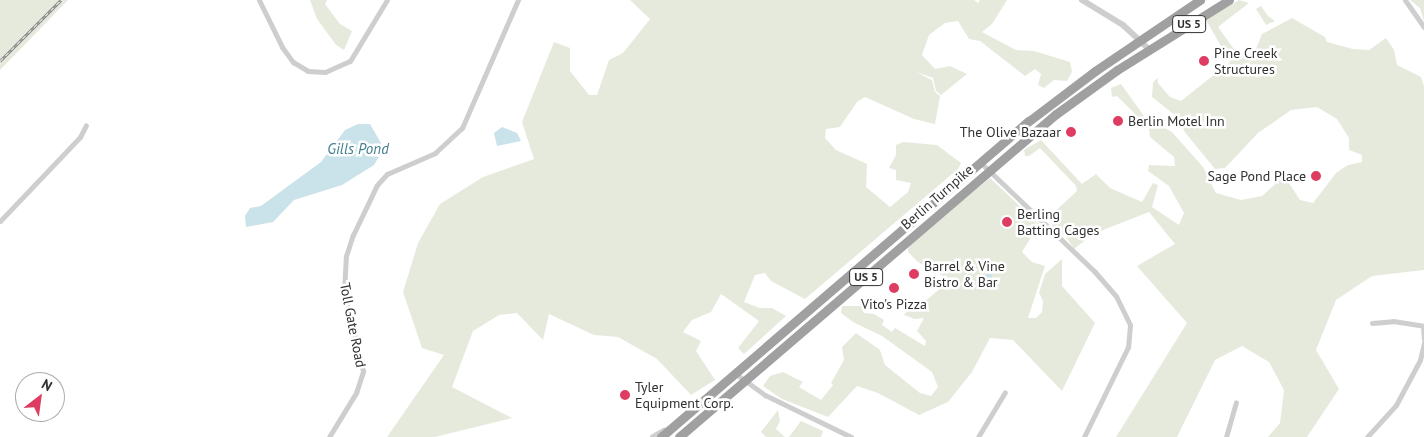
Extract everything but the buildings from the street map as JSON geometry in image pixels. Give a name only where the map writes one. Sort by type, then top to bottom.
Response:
[{"type":"highway","name":"Berlin Turnpike","points":[[661,437],[1050,104],[1200,0]]},
{"type":"highway","name":"Berlin Turnpike","points":[[679,437],[1065,107],[1149,49],[1230,0]]},
{"type":"street","points":[[259,0],[282,47],[293,62],[308,71],[325,72],[350,61],[387,0]]},
{"type":"street","name":"Toll Gate Road","points":[[329,437],[356,393],[363,371],[344,292],[346,256],[352,235],[373,192],[387,174],[435,153],[462,128],[518,0]]},
{"type":"street","points":[[1082,0],[1140,40],[1149,49]]},
{"type":"street","points":[[1406,0],[1424,27]]},
{"type":"street","points":[[0,221],[80,137],[86,125]]},
{"type":"street","points":[[980,162],[988,172],[1095,272],[1116,296],[1130,325],[1128,347],[1084,437]]},
{"type":"street","points":[[1366,437],[1396,405],[1420,360],[1424,341],[1424,326],[1393,321],[1372,323]]},
{"type":"street","points":[[736,374],[744,382],[851,437]]},
{"type":"street","points":[[978,437],[1005,392]]},
{"type":"street","points":[[1226,437],[1236,402]]},
{"type":"street","points":[[653,437],[678,423]]},
{"type":"shaded area","points":[[0,0],[68,0],[0,70]]},
{"type":"shaded area","points":[[310,0],[327,0],[325,4],[340,24],[352,31],[344,50],[336,45],[317,19]]},
{"type":"shaded area","points":[[630,0],[974,0],[978,3],[980,0],[1007,0],[992,24],[982,32],[1016,50],[1034,51],[1070,62],[1072,72],[1067,81],[1054,80],[1044,88],[1038,85],[1041,74],[1035,69],[1025,76],[980,41],[969,39],[958,21],[945,23],[929,35],[922,55],[935,69],[950,66],[967,74],[941,95],[936,91],[933,78],[916,72],[932,80],[935,92],[940,96],[935,124],[914,119],[865,97],[857,102],[840,127],[826,129],[825,138],[836,150],[867,164],[866,187],[890,207],[908,192],[911,183],[896,180],[896,170],[889,168],[896,155],[896,145],[903,142],[937,145],[961,163],[958,169],[805,299],[771,281],[765,273],[755,275],[744,302],[760,308],[772,308],[786,316],[744,354],[738,348],[759,321],[721,294],[711,312],[692,320],[683,332],[701,341],[696,351],[715,380],[691,395],[657,359],[618,337],[594,335],[549,314],[543,340],[517,313],[499,315],[473,331],[452,387],[512,418],[435,437],[387,437],[444,355],[422,348],[403,292],[418,243],[440,204],[483,177],[534,159],[522,122],[554,42],[570,48],[570,71],[589,95],[597,95],[609,60],[623,53],[650,19]]},
{"type":"shaded area","points":[[1239,0],[1249,3],[1218,27],[1241,59],[1256,49],[1262,34],[1292,18],[1325,37],[1327,42],[1353,49],[1369,50],[1386,38],[1394,50],[1397,65],[1421,77],[1424,86],[1424,270],[1372,276],[1336,300],[1316,350],[1339,389],[1307,437],[1268,437],[1280,423],[1284,390],[1269,362],[1242,346],[1215,360],[1177,437],[1116,437],[1187,323],[1137,266],[1175,244],[1149,212],[1093,234],[1074,249],[1065,235],[1053,227],[1050,216],[1077,191],[1076,186],[1040,148],[1029,156],[1025,156],[1024,150],[1041,140],[1082,184],[1096,174],[1110,188],[1142,202],[1153,183],[1158,185],[1152,207],[1179,225],[1184,213],[1169,186],[1148,171],[1149,165],[1175,166],[1174,157],[1150,137],[1149,128],[1117,96],[1112,97],[1111,88],[1121,84],[1144,116],[1172,132],[1203,167],[1216,193],[1241,200],[1262,196],[1281,179],[1287,180],[1300,200],[1313,203],[1336,173],[1348,165],[1362,162],[1362,155],[1349,150],[1349,138],[1337,119],[1317,107],[1291,110],[1258,133],[1225,168],[1215,169],[1184,131],[1181,120],[1152,97],[1153,82],[1158,78],[1158,83],[1170,97],[1181,101],[1230,62],[1206,20]]},
{"type":"shaded area","points":[[1410,0],[1424,0],[1424,21],[1420,8]]},
{"type":"shaded area","points":[[1261,6],[1268,16],[1275,21],[1266,25],[1256,9]]},
{"type":"shaded area","points":[[990,178],[1039,224],[1022,252],[1032,262],[1045,266],[1028,318],[1036,318],[1042,312],[1043,301],[1039,293],[1045,274],[1062,259],[1062,286],[1095,323],[1062,391],[1013,340],[990,338],[972,372],[948,402],[919,415],[878,393],[857,386],[828,417],[782,399],[763,386],[770,376],[783,372],[803,382],[799,387],[821,400],[833,385],[831,383],[844,360],[842,347],[856,333],[880,350],[885,365],[920,393],[931,396],[938,387],[932,372],[882,336],[853,322],[841,313],[842,306],[861,306],[864,313],[874,314],[884,320],[882,325],[892,332],[895,328],[925,346],[926,341],[917,331],[924,318],[915,319],[904,315],[911,306],[916,309],[950,280],[918,262],[908,252],[908,245]]},
{"type":"shaded area","points":[[778,410],[780,421],[776,429],[785,437],[766,437],[761,432]]},
{"type":"shaded area","points":[[801,421],[823,431],[821,437],[789,437]]},
{"type":"water","name":"Gills Pond","points":[[358,124],[370,124],[381,143],[381,153],[374,165],[342,185],[294,200],[273,222],[246,227],[245,216],[250,208],[261,206],[321,162],[345,130]]},
{"type":"water","points":[[502,127],[517,133],[521,141],[497,146],[494,133]]},
{"type":"water","points":[[987,274],[992,274],[992,279],[980,291],[975,287]]},
{"type":"railway","points":[[0,61],[61,0]]},
{"type":"place","name":"Pine Creek Structures","points":[[1204,61]]},
{"type":"place","name":"Berlin Motel Inn","points":[[1118,121]]},
{"type":"place","name":"The Olive Bazaar","points":[[1071,132]]},
{"type":"place","name":"Sage Pond Place","points":[[1316,176]]},
{"type":"place","name":"Berling Batting Cages","points":[[1007,222]]},
{"type":"place","name":"Barrel & Vine Bistro & Bar","points":[[914,274]]},
{"type":"place","name":"Vito's Pizza","points":[[894,288]]},
{"type":"place","name":"Tyler Equipment Corp.","points":[[625,395]]}]
